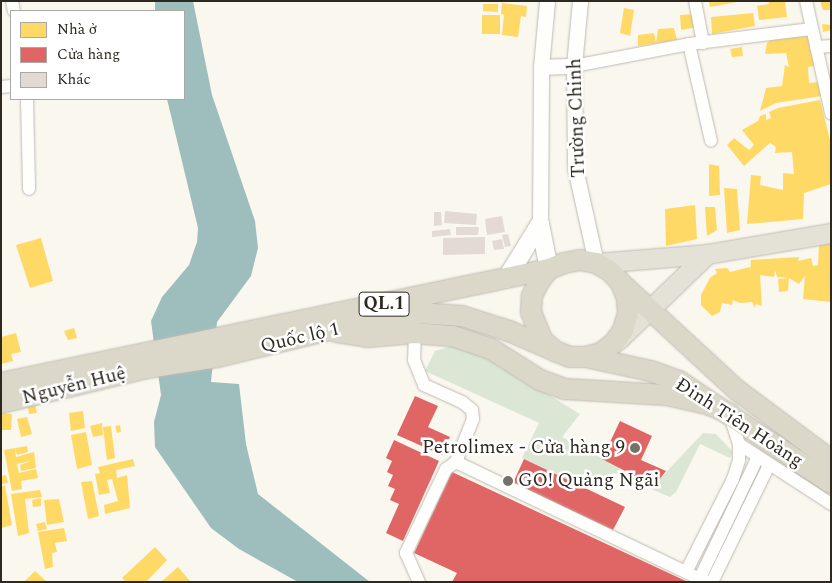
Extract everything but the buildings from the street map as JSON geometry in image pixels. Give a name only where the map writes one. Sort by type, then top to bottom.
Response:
[{"type":"highway","name":"QL.1","points":[[548,269],[580,260],[596,263]]},
{"type":"highway","points":[[586,357],[601,353],[614,343],[623,330],[628,314],[627,298],[621,283],[610,271],[596,263]]},
{"type":"highway","points":[[548,269],[532,296],[531,312],[543,341],[555,351]]},
{"type":"highway","name":"Quốc lộ 1","points":[[218,347],[548,269]]},
{"type":"highway","name":"Đinh Tiên Hoàng","points":[[621,283],[737,390],[831,460]]},
{"type":"highway","name":"Quốc lộ 1","points":[[218,347],[332,331],[367,321],[441,314],[486,323],[555,351]]},
{"type":"highway","points":[[332,331],[367,337],[416,333],[453,336],[480,344],[540,380],[565,389],[667,395],[707,404],[729,413]]},
{"type":"highway","name":"QL.1","points":[[145,360],[218,347]]},
{"type":"highway","name":"QL.1","points":[[555,351],[570,357],[586,357]]},
{"type":"highway","name":"Đinh Tiên Hoàng","points":[[586,357],[666,375],[729,413],[831,483]]},
{"type":"highway","name":"Nguyễn Huệ","points":[[1,383],[145,360]]},
{"type":"highway","name":"Nguyễn Huệ","points":[[1,403],[145,360]]},
{"type":"main road","points":[[540,224],[548,269]]},
{"type":"main road","points":[[506,279],[540,224]]},
{"type":"main road","points":[[596,263],[707,254],[831,233]]},
{"type":"main road","points":[[614,343],[707,254]]},
{"type":"street","name":"Trường Chinh","points":[[540,224],[541,67],[547,1]]},
{"type":"street","name":"Trường Chinh","points":[[580,1],[574,66],[575,168],[596,263]]},
{"type":"street","points":[[695,1],[702,43]]},
{"type":"street","points":[[806,1],[831,113]]},
{"type":"street","points":[[541,67],[574,66],[689,44],[811,29]]},
{"type":"street","points":[[689,44],[711,141]]},
{"type":"street","points":[[816,47],[831,46]]},
{"type":"street","points":[[27,100],[30,189]]},
{"type":"street","points":[[416,333],[414,360],[424,385],[462,402],[472,410],[473,420],[456,462],[446,469],[406,553],[419,582]]},
{"type":"street","points":[[686,572],[733,478],[739,444],[729,413]]},
{"type":"street","points":[[739,444],[757,459],[831,504]]},
{"type":"street","points":[[706,581],[757,459]]},
{"type":"street","points":[[456,462],[706,581]]},
{"type":"street","points":[[706,581],[769,465]]},
{"type":"green space","points":[[452,346],[484,355],[580,414],[562,437],[653,486],[703,433],[716,434],[733,452],[730,458],[700,444],[676,492],[670,497],[614,473],[577,484],[522,458],[539,423],[425,371],[435,351]]},
{"type":"water","points":[[155,1],[193,1],[212,95],[255,221],[258,248],[251,276],[217,322],[211,382],[239,384],[246,444],[258,494],[370,582],[298,582],[239,549],[211,528],[155,447],[154,422],[161,395],[151,321],[162,297],[189,265],[197,242],[198,228],[167,100],[185,100],[185,10],[155,10]]},
{"type":"place","name":"Petrolimex - Cửa hàng 9","points":[[635,448]]},
{"type":"place","name":"GO! Quảng Ngãi","points":[[508,481]]}]
